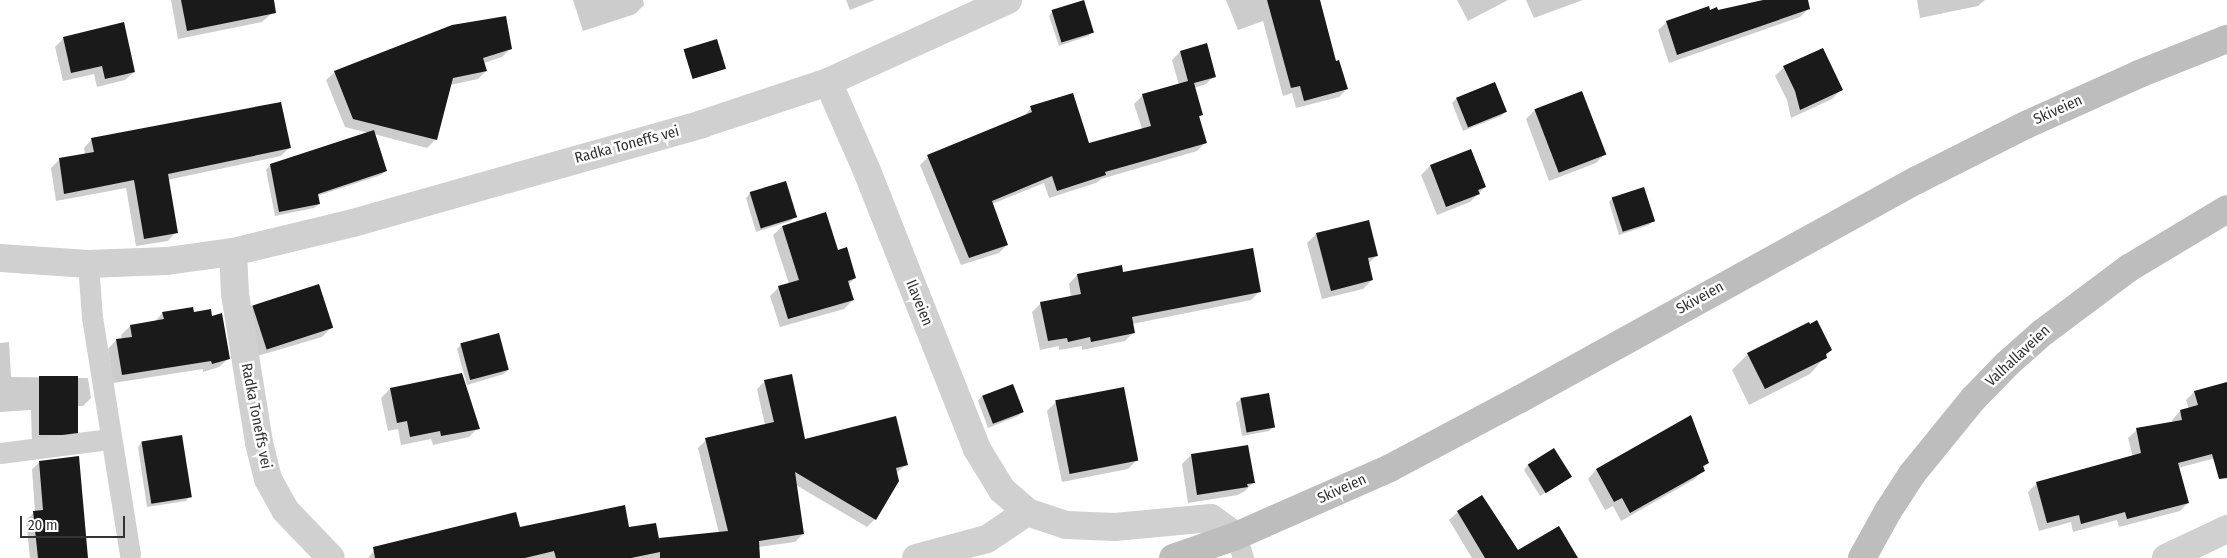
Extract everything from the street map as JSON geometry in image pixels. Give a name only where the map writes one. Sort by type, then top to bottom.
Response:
[{"type":"main road","name":"Skiveien","points":[[1173,558],[1239,547],[1520,399],[1917,180],[2002,137],[2139,74],[2227,39]]},
{"type":"main road","name":"Valhallaveien","points":[[1862,558],[1888,511],[1917,468],[1973,398],[2007,364],[2049,327],[2128,268],[2227,209]]},
{"type":"street","name":"Radka Toneffs vei","points":[[0,258],[88,264],[166,261],[234,252],[353,223],[693,127],[828,82],[1008,0]]},
{"type":"street","name":"Ilaveien","points":[[828,82],[867,171],[977,448],[1002,490],[1027,512],[1066,525],[1114,527],[1211,518],[1239,547]]},
{"type":"street","name":"Radka Toneffs vei","points":[[234,252],[237,303],[268,479],[285,510],[331,558]]},
{"type":"street","points":[[916,558],[987,539],[1027,512]]},
{"type":"street","points":[[2166,558],[2227,529]]},
{"type":"lane","points":[[88,264],[92,317],[130,554]]},
{"type":"lane","points":[[0,453],[110,438]]},
{"type":"building","points":[[181,0],[274,0],[276,13],[187,31]]},
{"type":"building","points":[[1084,0],[1094,33],[1061,42],[1051,10]]},
{"type":"building","points":[[1267,0],[1320,0],[1336,61],[1339,60],[1348,89],[1304,101],[1300,86],[1291,88]]},
{"type":"building","points":[[1763,0],[1808,0],[1810,9],[1677,55],[1666,21],[1709,6],[1710,10],[1717,7],[1718,10]]},
{"type":"building","points":[[506,16],[512,49],[483,58],[487,71],[453,78],[437,140],[353,119],[334,71],[452,25]]},
{"type":"building","points":[[124,22],[135,72],[105,79],[102,66],[71,73],[63,37]]},
{"type":"building","points":[[717,39],[726,69],[693,79],[684,49]]},
{"type":"building","points":[[1207,43],[1216,77],[1194,83],[1203,115],[1199,116],[1207,143],[1105,172],[1106,175],[1057,191],[1052,176],[992,201],[1008,245],[969,258],[927,155],[1032,112],[1030,106],[1073,93],[1089,143],[1151,126],[1142,94],[1188,81],[1180,51]]},
{"type":"building","points":[[1823,48],[1843,90],[1800,110],[1795,91],[1783,66]]},
{"type":"building","points":[[1495,82],[1507,112],[1468,127],[1456,98]]},
{"type":"building","points":[[1582,91],[1606,154],[1559,173],[1534,109]]},
{"type":"building","points":[[281,102],[291,148],[168,174],[178,233],[144,239],[134,180],[64,194],[59,158],[94,152],[91,138]]},
{"type":"building","points":[[374,130],[387,171],[318,194],[320,204],[279,212],[270,164]]},
{"type":"building","points":[[1471,149],[1486,187],[1478,190],[1480,194],[1446,207],[1430,165]]},
{"type":"building","points":[[786,181],[797,217],[761,228],[750,192]]},
{"type":"building","points":[[1644,187],[1655,221],[1623,232],[1612,198]]},
{"type":"building","points":[[826,212],[838,250],[847,247],[856,278],[848,281],[854,300],[788,319],[778,286],[799,280],[782,226]]},
{"type":"building","points":[[1369,220],[1378,256],[1368,258],[1373,280],[1331,291],[1316,233]]},
{"type":"building","points":[[1253,248],[1261,292],[1132,317],[1135,333],[1091,342],[1090,337],[1068,342],[1067,338],[1048,341],[1040,302],[1081,294],[1077,274],[1122,265],[1123,272]]},
{"type":"building","points":[[319,284],[333,328],[267,349],[252,306]]},
{"type":"building","points":[[193,307],[194,312],[211,309],[212,316],[222,313],[230,359],[212,364],[211,361],[122,375],[116,339],[132,337],[130,325],[164,319],[162,312]]},
{"type":"building","points":[[1817,320],[1832,350],[1826,354],[1827,358],[1765,389],[1747,353],[1809,322],[1810,324]]},
{"type":"building","points":[[499,333],[509,370],[470,380],[460,343]]},
{"type":"building","points":[[462,373],[480,429],[441,436],[440,431],[410,437],[407,421],[397,423],[390,388]]},
{"type":"building","points":[[792,374],[805,439],[896,416],[908,465],[896,468],[899,481],[876,520],[795,472],[804,534],[759,541],[760,558],[660,558],[660,552],[631,558],[556,558],[554,551],[525,558],[375,558],[373,547],[516,512],[520,527],[625,505],[629,527],[656,523],[660,544],[659,538],[728,531],[705,438],[774,422],[764,380]]},
{"type":"building","points":[[39,376],[78,376],[78,435],[39,435]]},
{"type":"building","points":[[2227,382],[2227,478],[2219,479],[2212,454],[2178,463],[2189,503],[2127,519],[2125,512],[2081,524],[2079,515],[2047,523],[2036,482],[2141,453],[2136,428],[2182,420],[2180,410],[2198,405],[2194,391]]},
{"type":"building","points":[[1013,384],[1024,412],[993,424],[982,396]]},
{"type":"building","points":[[1124,387],[1138,461],[1070,474],[1055,400]]},
{"type":"building","points":[[1269,393],[1275,427],[1247,433],[1240,398]]},
{"type":"building","points":[[1691,415],[1709,463],[1703,466],[1705,471],[1630,513],[1622,498],[1614,502],[1596,469]]},
{"type":"building","points":[[182,435],[192,497],[151,504],[142,441]]},
{"type":"building","points":[[1248,445],[1255,483],[1247,484],[1248,487],[1197,495],[1191,454]]},
{"type":"building","points":[[1554,448],[1572,477],[1546,493],[1528,464]]},
{"type":"building","points":[[79,456],[88,558],[38,558],[33,511],[43,510],[39,461]]},
{"type":"building","points":[[1482,495],[1518,550],[1559,526],[1578,558],[1485,558],[1457,511]]}]
